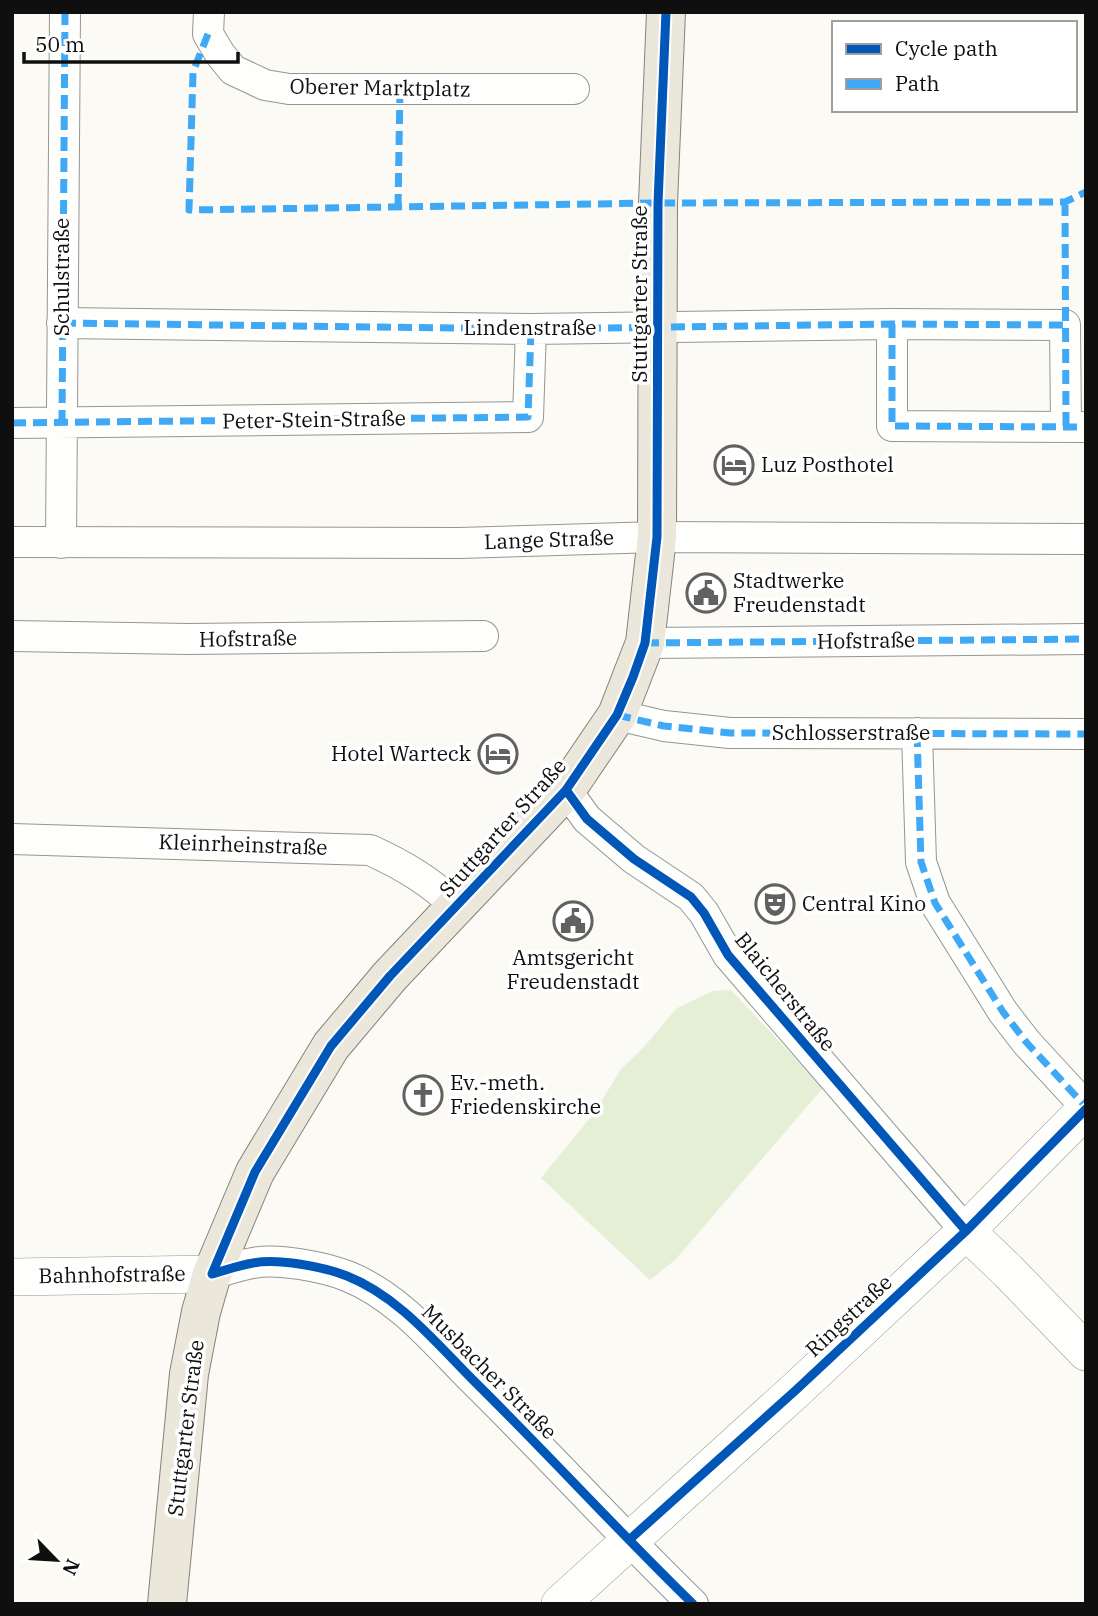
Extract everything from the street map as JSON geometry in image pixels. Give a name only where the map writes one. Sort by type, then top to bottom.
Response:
[{"type":"main road","name":"Stuttgarter Straße","points":[[167,1604],[189,1374],[201,1312],[212,1274],[255,1172],[331,1046],[390,976],[566,790],[617,715],[645,643],[657,537],[657,203],[666,12]]},
{"type":"street","name":"Schulstraße","points":[[61,542],[65,12]]},
{"type":"street","name":"Oberer Marktplatz","points":[[209,23],[220,54],[233,70],[265,85],[289,89],[574,89]]},
{"type":"street","name":"Lindenstraße","points":[[62,323],[531,329],[892,324],[1065,325],[1076,427]]},
{"type":"street","points":[[892,324],[892,426],[1076,427]]},
{"type":"street","name":"Peter-Stein-Straße","points":[[12,422],[62,424],[528,417],[531,329]]},
{"type":"street","name":"Lange Straße","points":[[12,542],[459,543],[657,537],[1086,539]]},
{"type":"street","name":"Hofstraße","points":[[12,636],[188,639],[483,636]]},
{"type":"street","name":"Hofstraße","points":[[645,643],[1086,639]]},
{"type":"street","name":"Schlosserstraße","points":[[617,715],[664,726],[730,733],[1086,734]]},
{"type":"street","points":[[917,733],[921,862],[935,903],[1003,1012],[1027,1043],[1086,1108]]},
{"type":"street","name":"Blaicherstraße","points":[[566,790],[587,819],[634,859],[691,897],[704,913],[728,955],[966,1231]]},
{"type":"street","name":"Kleinrheinstraße","points":[[12,839],[370,850],[406,866],[435,886],[456,906]]},
{"type":"street","name":"Ringstraße","points":[[560,1604],[966,1231],[1086,1108]]},
{"type":"street","points":[[966,1231],[1086,1352]]},
{"type":"street","name":"Musbacher Straße","points":[[212,1274],[256,1262],[324,1268],[349,1277],[383,1295],[482,1389],[693,1604]]},
{"type":"street","name":"Bahnhofstraße","points":[[12,1277],[212,1274]]},
{"type":"green space","points":[[731,990],[823,1088],[675,1260],[650,1280],[541,1178],[594,1113],[621,1069],[677,1008],[713,991]]},
{"type":"marked path","points":[[62,424],[65,12]]},
{"type":"marked path","points":[[208,34],[193,72],[189,210],[658,203],[1065,202],[1086,192]]},
{"type":"marked path","points":[[398,208],[400,89]]},
{"type":"marked path","points":[[1065,202],[1066,426]]},
{"type":"marked path","points":[[62,323],[531,329],[892,324],[1065,325]]},
{"type":"marked path","points":[[892,324],[892,426],[1086,427]]},
{"type":"marked path","points":[[12,423],[528,417],[531,329]]},
{"type":"marked path","points":[[645,643],[1086,639]]},
{"type":"marked path","points":[[617,715],[664,726],[730,733],[1086,734]]},
{"type":"marked path","points":[[917,733],[921,862],[935,903],[1003,1012],[1027,1043],[1086,1107]]},
{"type":"cycle path","points":[[212,1274],[255,1172],[331,1046],[390,976],[566,790],[617,715],[633,677],[645,643],[657,537],[658,203],[666,12]]},
{"type":"cycle path","points":[[566,790],[587,819],[634,859],[691,897],[704,913],[728,955],[966,1231]]},
{"type":"cycle path","points":[[629,1540],[796,1390],[966,1231],[1086,1109]]},
{"type":"cycle path","points":[[212,1274],[253,1263],[288,1263],[347,1276],[383,1295],[430,1336],[693,1604]]},
{"type":"place","name":"Luz Posthotel","points":[[734,465]]},
{"type":"place","name":"Stadtwerke Freudenstadt","points":[[706,593]]},
{"type":"place","name":"Hotel Warteck","points":[[498,754]]},
{"type":"place","name":"Central Kino","points":[[775,904]]},
{"type":"place","name":"Amtsgericht Freudenstadt","points":[[573,921]]},
{"type":"place","name":"Ev.-meth. Friedenskirche","points":[[423,1095]]}]
